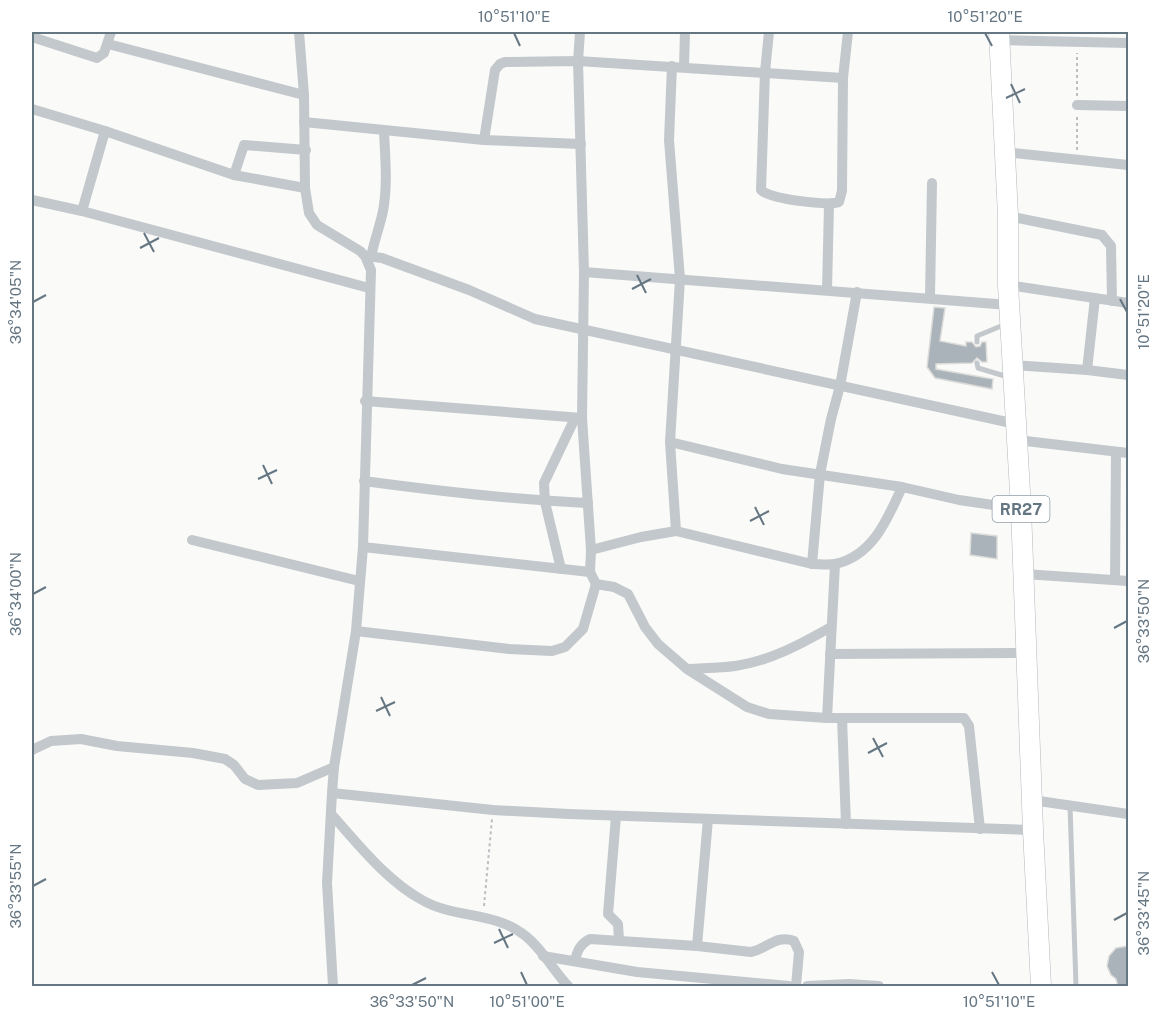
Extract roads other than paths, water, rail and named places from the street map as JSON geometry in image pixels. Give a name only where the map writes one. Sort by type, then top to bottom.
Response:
[{"type":"highway","name":"RR27","points":[[999,35],[1008,216],[1009,313],[1021,509],[1041,987]]},
{"type":"street","points":[[32,37],[94,58],[102,56],[111,32]]},
{"type":"street","points":[[299,32],[304,95],[305,188],[309,213],[317,225],[368,257],[382,258],[469,290],[535,319],[840,386],[1016,432],[1128,453]]},
{"type":"street","points":[[356,631],[509,649],[552,651],[565,647],[583,629],[596,584],[590,572],[588,503],[578,418],[584,331],[578,61],[580,32]]},
{"type":"street","points":[[684,67],[686,32]]},
{"type":"street","points":[[769,32],[765,72],[761,190],[770,196],[829,205],[839,202],[842,191],[843,78],[848,32]]},
{"type":"street","points":[[999,35],[1128,43]]},
{"type":"street","points":[[108,44],[304,95]]},
{"type":"street","points":[[484,140],[495,70],[500,64],[509,62],[578,61],[843,78]]},
{"type":"street","points":[[672,66],[669,140],[680,279],[670,442],[676,531]]},
{"type":"street","points":[[1077,105],[1128,106]]},
{"type":"street","points":[[32,110],[105,131],[234,175],[305,188]]},
{"type":"street","points":[[304,122],[484,140],[581,144]]},
{"type":"street","points":[[333,987],[327,883],[332,793],[334,767],[356,631],[363,547],[365,401],[371,270],[368,257],[382,212],[386,170],[384,130]]},
{"type":"street","points":[[82,211],[105,131]]},
{"type":"street","points":[[234,175],[244,145],[306,150]]},
{"type":"street","points":[[1004,152],[1128,165]]},
{"type":"street","points":[[930,298],[932,183]]},
{"type":"street","points":[[32,200],[82,211],[369,288]]},
{"type":"street","points":[[827,290],[829,205]]},
{"type":"street","points":[[1008,216],[1102,236],[1110,246],[1112,301]]},
{"type":"street","points":[[584,272],[930,298],[1009,313]]},
{"type":"street","points":[[1008,285],[1128,303]]},
{"type":"street","points":[[812,564],[820,474],[840,386],[857,292]]},
{"type":"street","points":[[1087,370],[1095,298]]},
{"type":"street","points":[[1012,372],[1087,370],[1128,375]]},
{"type":"street","points":[[365,401],[578,418]]},
{"type":"street","points":[[561,569],[545,502],[544,478],[578,418]]},
{"type":"street","points":[[670,442],[782,469],[902,487],[959,500],[1021,509]]},
{"type":"street","points":[[1115,579],[1116,452]]},
{"type":"street","points":[[364,481],[545,502],[588,503]]},
{"type":"street","points":[[591,550],[676,531],[812,564],[835,564],[855,555],[878,536],[902,487]]},
{"type":"street","points":[[192,540],[359,581]]},
{"type":"street","points":[[363,547],[590,572]]},
{"type":"street","points":[[827,718],[835,564]]},
{"type":"street","points":[[1024,574],[1128,581]]},
{"type":"street","points":[[596,584],[614,587],[628,594],[645,627],[658,644],[687,669],[756,711],[827,718],[964,718],[969,726],[980,829]]},
{"type":"street","points":[[687,669],[751,663],[789,650],[831,627]]},
{"type":"street","points":[[830,654],[1026,653]]},
{"type":"street","points":[[842,718],[846,824]]},
{"type":"street","points":[[32,750],[51,741],[81,739],[117,746],[193,753],[225,759],[234,765],[245,779],[258,785],[297,783],[334,767]]},
{"type":"street","points":[[332,793],[493,810],[1033,830]]},
{"type":"street","points":[[1032,800],[1128,814]]},
{"type":"street","points":[[332,815],[370,857],[406,890],[438,907],[483,918],[508,926],[523,934],[568,987]]},
{"type":"street","points":[[616,816],[608,914],[618,924],[619,940]]},
{"type":"street","points":[[697,946],[708,819]]},
{"type":"street","points":[[575,961],[577,951],[584,942],[593,939],[751,952],[778,939],[790,939],[797,945],[799,952],[796,987]]},
{"type":"street","points":[[543,956],[637,972],[789,987]]},
{"type":"street","points":[[807,987],[849,984],[879,987]]},
{"type":"lane","points":[[977,342],[977,336],[1009,313]]},
{"type":"lane","points":[[977,363],[978,368],[1012,372]]},
{"type":"lane","points":[[1070,806],[1076,987]]}]
